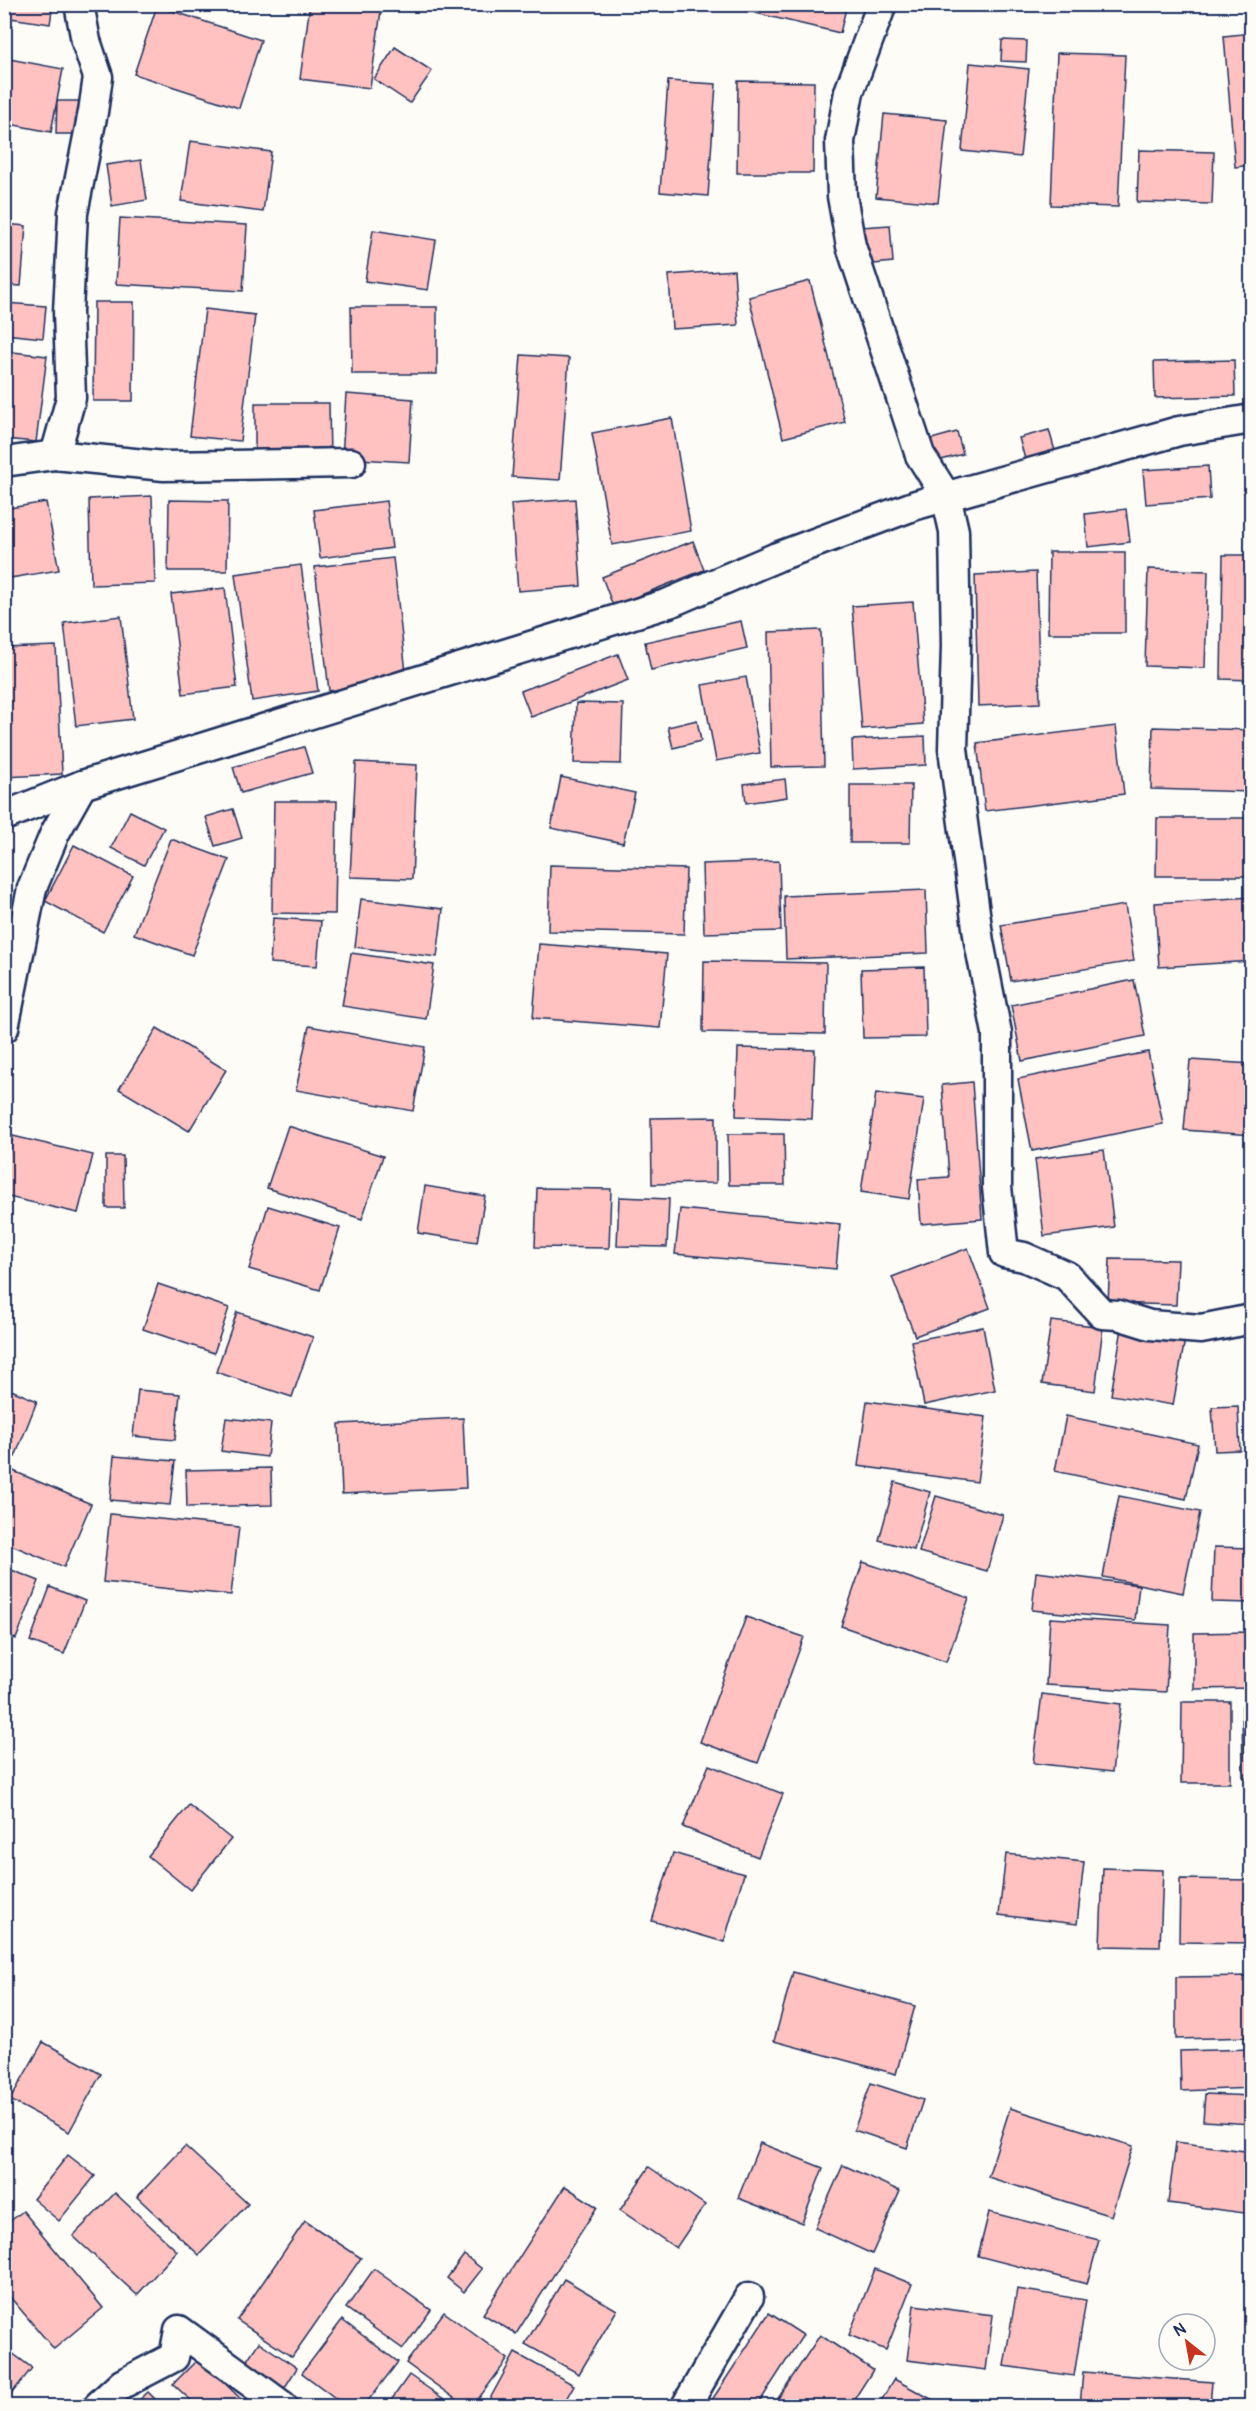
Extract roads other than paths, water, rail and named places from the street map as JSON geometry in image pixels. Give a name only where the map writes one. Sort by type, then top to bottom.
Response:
[{"type":"street","points":[[55,455],[71,398],[68,312],[73,213],[98,77],[86,40],[79,4]]},
{"type":"street","points":[[882,4],[849,92],[840,141],[842,196],[851,246],[920,454],[946,496],[954,531],[956,646],[953,749],[979,942],[997,1033],[997,1187],[1004,1253],[1024,1257],[1067,1276],[1102,1314],[1118,1315],[1150,1325],[1201,1329],[1251,1319]]},
{"type":"street","points":[[4,816],[82,785],[669,603],[777,557],[916,505],[1179,431],[1251,418]]},
{"type":"street","points":[[916,505],[920,454]]},
{"type":"street","points":[[4,462],[55,455],[164,466],[351,463]]},
{"type":"street","points":[[4,1028],[32,888],[55,833],[82,785]]},
{"type":"street","points":[[686,2406],[749,2297]]},
{"type":"street","points":[[98,2406],[122,2384],[174,2357],[179,2330],[283,2406]]}]
